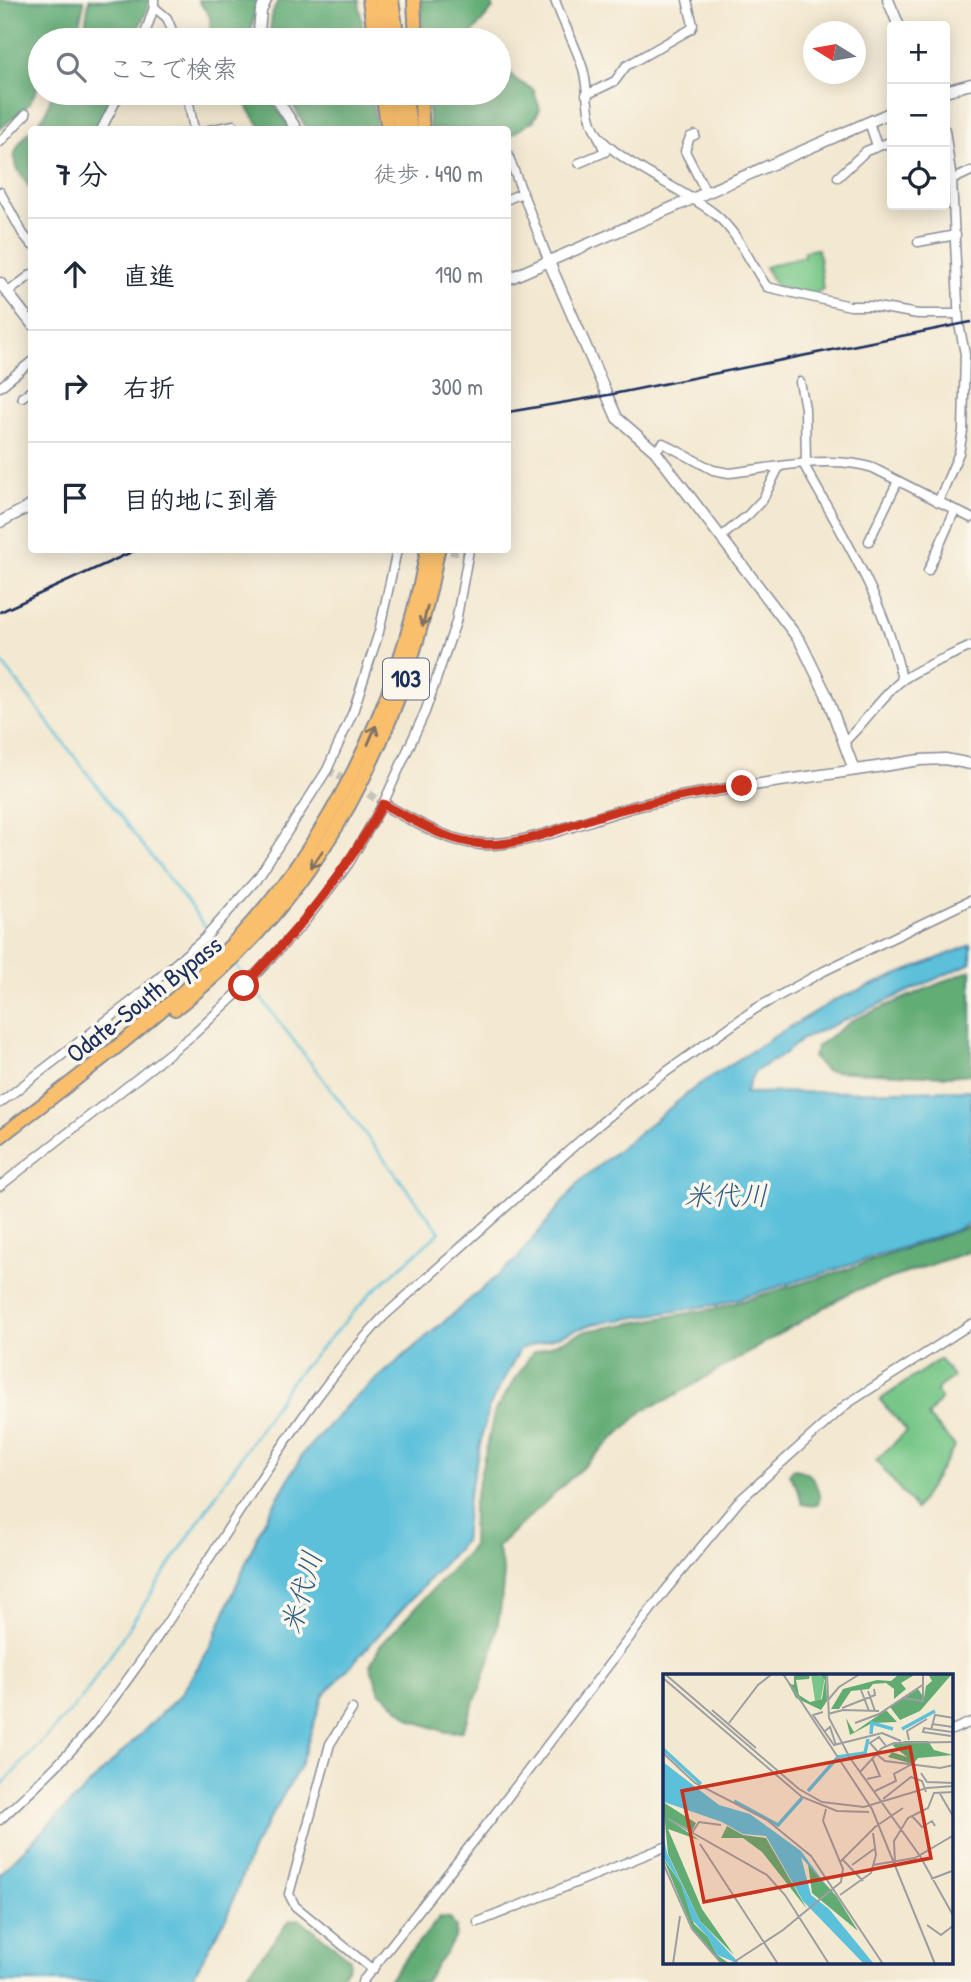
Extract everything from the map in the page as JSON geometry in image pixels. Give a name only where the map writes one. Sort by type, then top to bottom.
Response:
[{"type":"highway","points":[[369,0],[373,28]]},
{"type":"highway","points":[[381,0],[384,28]]},
{"type":"highway","points":[[392,0],[396,28]]},
{"type":"highway","points":[[414,0],[415,28]]},
{"type":"highway","points":[[390,105],[403,126]]},
{"type":"highway","points":[[398,105],[404,126]]},
{"type":"highway","points":[[405,105],[405,126]]},
{"type":"highway","points":[[406,126],[415,105]]},
{"type":"highway","name":"Odate-South Bypass","points":[[240,944],[299,862],[342,796],[360,761],[402,654],[426,553]]},
{"type":"highway","name":"Odate-South Bypass","points":[[0,1138],[152,1026],[282,905],[311,867],[353,801],[391,719],[414,655],[437,553]]},
{"type":"street","points":[[259,28],[261,11],[266,0]]},
{"type":"street","points":[[555,0],[575,45],[584,73],[586,95],[605,152],[579,163]]},
{"type":"street","points":[[586,95],[615,81],[626,66],[691,29],[693,25],[687,0]]},
{"type":"street","points":[[888,0],[897,21]]},
{"type":"street","points":[[147,28],[154,3]]},
{"type":"street","points":[[154,3],[171,28]]},
{"type":"street","points":[[950,89],[971,83]]},
{"type":"street","points":[[103,126],[114,105]]},
{"type":"street","points":[[189,105],[193,126]]},
{"type":"street","points":[[281,105],[295,126]]},
{"type":"street","points":[[511,278],[887,113]]},
{"type":"street","points":[[0,142],[26,114]]},
{"type":"street","points":[[869,121],[877,146]]},
{"type":"street","points":[[597,134],[616,151],[714,214],[737,238],[767,287],[850,306],[871,306],[918,314],[958,314]]},
{"type":"street","points":[[695,135],[690,137],[685,150],[706,192]]},
{"type":"street","points":[[838,177],[866,152],[887,142]]},
{"type":"street","points":[[938,502],[959,453],[963,431],[965,354],[955,280],[956,236],[947,147]]},
{"type":"street","points":[[511,163],[549,262],[617,418],[655,451],[800,641],[818,677],[854,770]]},
{"type":"street","points":[[952,180],[971,171]]},
{"type":"street","points":[[0,192],[28,240]]},
{"type":"street","points":[[511,198],[522,193]]},
{"type":"street","points":[[918,242],[956,236]]},
{"type":"street","points":[[7,293],[28,277]]},
{"type":"street","points":[[0,283],[28,319]]},
{"type":"street","points":[[0,387],[28,364]]},
{"type":"street","points":[[800,382],[806,408],[805,465],[880,608],[896,650],[902,680]]},
{"type":"street","points":[[22,397],[28,393]]},
{"type":"street","points":[[655,451],[663,443],[713,470],[729,473],[837,462],[858,463],[971,518]]},
{"type":"street","points":[[721,537],[763,499],[779,467]]},
{"type":"street","points":[[869,541],[898,481]]},
{"type":"street","points":[[0,522],[28,507]]},
{"type":"street","points":[[928,571],[955,510]]},
{"type":"street","points":[[0,1103],[132,1001],[209,933],[257,879],[327,770],[353,712],[379,632],[396,553]]},
{"type":"street","points":[[0,1186],[194,1034],[252,978],[327,894],[349,863],[383,804],[425,712],[456,622],[468,553]]},
{"type":"street","points":[[844,743],[902,680],[971,646]]},
{"type":"street","points":[[383,804],[438,834],[482,844],[540,835],[607,813],[742,786],[920,760],[945,759],[971,764]]},
{"type":"street","points":[[0,1820],[93,1726],[314,1401],[383,1317],[583,1138],[642,1089],[755,1009],[824,971],[971,900]]},
{"type":"street","points":[[362,1982],[665,1591],[740,1500],[847,1404],[971,1324]]},
{"type":"street","points":[[352,1709],[330,1744],[289,1894],[295,1906],[373,1970]]},
{"type":"street","points":[[954,1729],[971,1722]]},
{"type":"street","points":[[478,1922],[663,1848]]},
{"type":"green space","points":[[0,0],[84,0],[78,28],[28,28],[28,105],[0,129]]},
{"type":"green space","points":[[89,0],[149,0],[148,9],[138,28],[85,28]]},
{"type":"green space","points":[[198,0],[259,0],[252,28],[210,28],[210,17]]},
{"type":"green space","points":[[278,0],[359,0],[362,28],[270,28]]},
{"type":"green space","points":[[421,0],[491,0],[493,8],[476,28],[422,28]]},
{"type":"green space","points":[[511,74],[520,83],[533,89],[540,109],[534,120],[511,135],[511,126],[430,126],[427,105],[511,105]]},
{"type":"green space","points":[[48,105],[110,105],[99,126],[35,126]]},
{"type":"green space","points":[[246,105],[274,105],[289,126],[260,126]]},
{"type":"green space","points":[[293,105],[373,105],[376,126],[305,126]]},
{"type":"green space","points":[[28,133],[28,186],[16,166],[15,158]]},
{"type":"green space","points":[[818,249],[823,289],[818,292],[800,293],[777,287],[765,267],[804,256],[804,251]]},
{"type":"green space","points":[[971,970],[971,1074],[948,1076],[826,1071],[813,1058],[816,1047],[853,1020]]},
{"type":"green space","points":[[971,1226],[971,1251],[851,1292],[669,1399],[645,1409],[497,1547],[504,1574],[493,1649],[462,1731],[446,1732],[412,1720],[380,1692],[370,1665],[380,1646],[472,1547],[473,1506],[495,1411],[532,1353],[586,1331],[718,1308],[839,1272]]},
{"type":"green space","points":[[940,1359],[953,1377],[938,1388],[937,1392],[941,1398],[928,1417],[955,1446],[916,1509],[876,1460],[907,1431],[880,1400]]},
{"type":"green space","points":[[793,1469],[805,1471],[812,1477],[820,1497],[818,1503],[813,1506],[802,1504],[798,1489],[789,1474]]},
{"type":"green space","points":[[440,1917],[450,1918],[456,1928],[455,1938],[425,1982],[386,1982]]},
{"type":"green space","points":[[300,1919],[350,1959],[349,1966],[336,1982],[241,1982],[290,1920]]},
{"type":"water","name":"米代川","points":[[971,945],[971,963],[802,1039],[783,1055],[754,1072],[745,1093],[971,1090],[971,1222],[956,1230],[834,1270],[720,1304],[593,1324],[520,1349],[488,1409],[468,1498],[464,1541],[323,1696],[300,1766],[253,1848],[226,1918],[190,1982],[0,1982],[0,1873],[181,1694],[211,1646],[261,1527],[304,1452],[349,1403],[517,1259],[580,1181],[698,1085],[837,999]]},
{"type":"waterway","points":[[0,660],[222,948]]},
{"type":"waterway","points":[[0,1787],[83,1697],[291,1381],[371,1293],[440,1232],[235,964]]},
{"type":"tunnel","points":[[327,770],[355,784],[383,804]]},
{"type":"railway","points":[[511,411],[608,395],[971,322]]},
{"type":"railway","points":[[0,612],[129,553]]},
{"type":"route","points":[[244,986],[301,926],[327,894],[349,863],[383,804],[438,834],[482,844],[540,835],[607,813],[742,786]]}]
